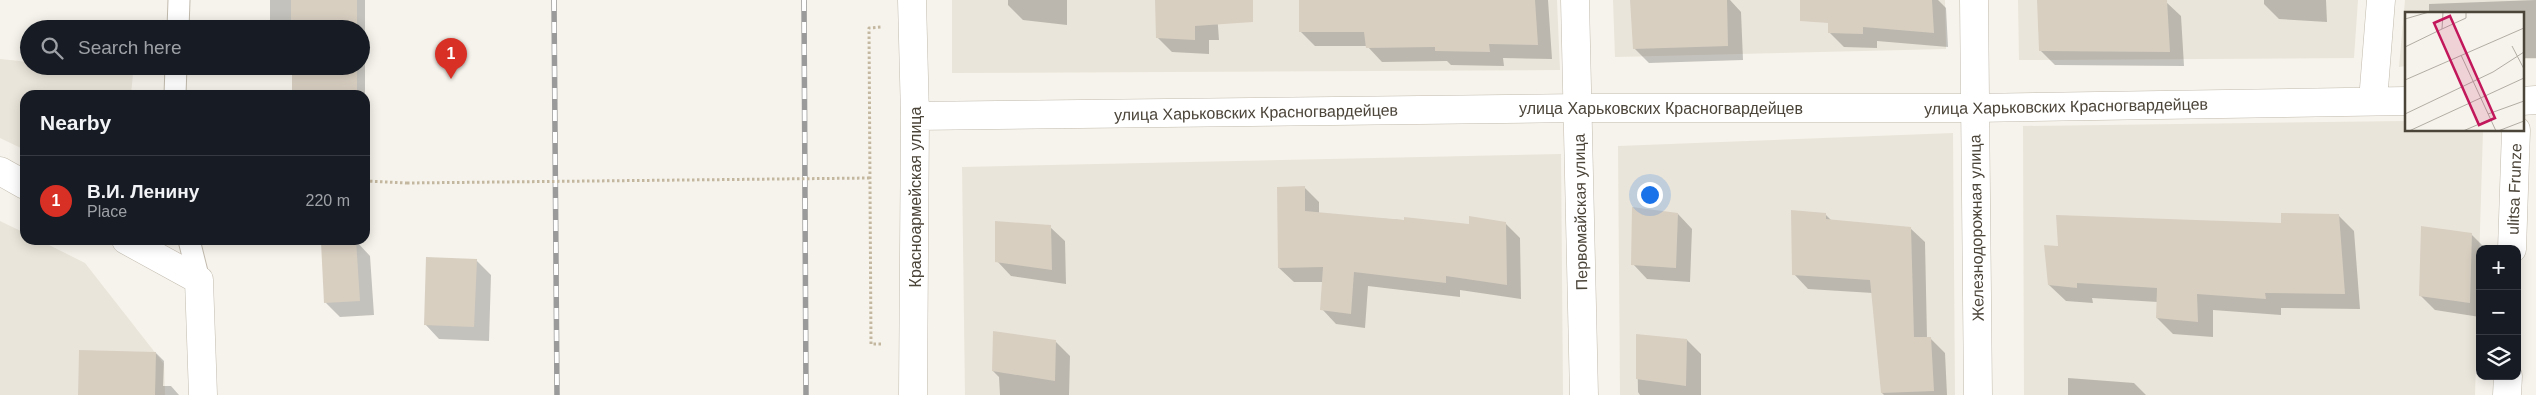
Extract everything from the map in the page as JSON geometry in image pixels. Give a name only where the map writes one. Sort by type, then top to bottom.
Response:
[{"type":"street","name":"Красноармейская улица","points":[[912,0],[915,116],[914,395]]},
{"type":"street","name":"Первомайская улица","points":[[1576,0],[1584,395]]},
{"type":"street","name":"Железнодорожная улица","points":[[1974,0],[1978,395]]},
{"type":"street","points":[[2373,102],[2381,0]]},
{"type":"street","name":"улица Харьковских Красногвардейцев","points":[[915,116],[1578,108],[1974,108],[2405,101]]},
{"type":"street","name":"ulitsa Frunze","points":[[2512,245],[2516,131]]},
{"type":"street","points":[[0,171],[20,182]]},
{"type":"street","points":[[135,245],[199,280],[203,395]]},
{"type":"street","points":[[2507,395],[2508,380]]},
{"type":"lane","points":[[178,20],[179,0]]},
{"type":"lane","points":[[175,90],[176,75]]},
{"type":"lane","points":[[190,245],[199,280]]},
{"type":"path","points":[[869,28],[871,344]]},
{"type":"path","points":[[370,181],[407,183],[870,178]]},
{"type":"shaded area","points":[[952,0],[1557,0],[1560,70],[952,73]]},
{"type":"shaded area","points":[[1613,0],[1945,0],[1946,49],[1615,57]]},
{"type":"shaded area","points":[[2018,0],[2358,0],[2354,58],[2019,60]]},
{"type":"shaded area","points":[[2405,0],[2536,0],[2536,59],[2524,59],[2524,12],[2405,12],[2405,66],[2399,67]]},
{"type":"shaded area","points":[[0,59],[20,61],[20,75],[133,75],[131,90],[20,90],[20,148],[0,138]]},
{"type":"shaded area","points":[[2405,121],[2405,131],[2483,131],[2480,245],[2476,245],[2475,395],[2024,395],[2023,126]]},
{"type":"shaded area","points":[[1953,133],[1955,395],[1620,395],[1618,146]]},
{"type":"shaded area","points":[[1561,154],[1563,395],[965,395],[962,167]]},
{"type":"shaded area","points":[[0,221],[20,231],[20,245],[49,245],[85,263],[164,364],[165,395],[0,395]]},
{"type":"building","points":[[291,0],[357,0],[357,20],[291,20]]},
{"type":"building","points":[[1155,0],[1253,0],[1253,22],[1195,26],[1195,40],[1156,38]]},
{"type":"building","points":[[1299,0],[1535,0],[1538,45],[1489,44],[1490,52],[1435,51],[1435,47],[1366,48],[1364,32],[1299,32]]},
{"type":"building","points":[[1630,0],[1727,0],[1728,46],[1633,49]]},
{"type":"building","points":[[1800,0],[1932,0],[1934,33],[1863,27],[1863,34],[1828,33],[1828,23],[1800,21]]},
{"type":"building","points":[[2037,0],[2167,0],[2170,52],[2039,51]]},
{"type":"building","points":[[292,75],[357,75],[357,90],[292,90]]},
{"type":"building","points":[[1305,186],[1305,211],[1404,220],[1404,217],[1469,224],[1469,216],[1506,222],[1507,285],[1446,276],[1446,283],[1354,272],[1351,314],[1320,310],[1323,267],[1278,268],[1277,187]]},
{"type":"building","points":[[1632,207],[1678,213],[1676,268],[1631,265]]},
{"type":"building","points":[[1791,210],[1826,213],[1826,219],[1911,227],[1914,337],[1931,337],[1934,391],[1881,393],[1870,280],[1792,275]]},
{"type":"building","points":[[2281,213],[2339,214],[2345,294],[2265,293],[2266,299],[2197,294],[2198,322],[2156,318],[2157,288],[2077,283],[2077,288],[2048,285],[2044,245],[2058,246],[2056,215],[2281,223]]},
{"type":"building","points":[[995,221],[1051,225],[1052,270],[995,262]]},
{"type":"building","points":[[2421,226],[2472,233],[2470,303],[2419,296]]},
{"type":"building","points":[[321,245],[356,245],[360,301],[324,303]]},
{"type":"building","points":[[426,257],[477,259],[474,327],[424,325]]},
{"type":"building","points":[[993,331],[1056,340],[1055,381],[992,371]]},
{"type":"building","points":[[1636,334],[1687,339],[1686,386],[1636,379]]},
{"type":"building","points":[[79,350],[156,352],[155,395],[78,395]]},
{"type":"railway","points":[[554,0],[557,395]]},
{"type":"railway","points":[[804,0],[806,395]]},
{"type":"place","name":"В.И. Ленину","points":[[451,79]]}]
